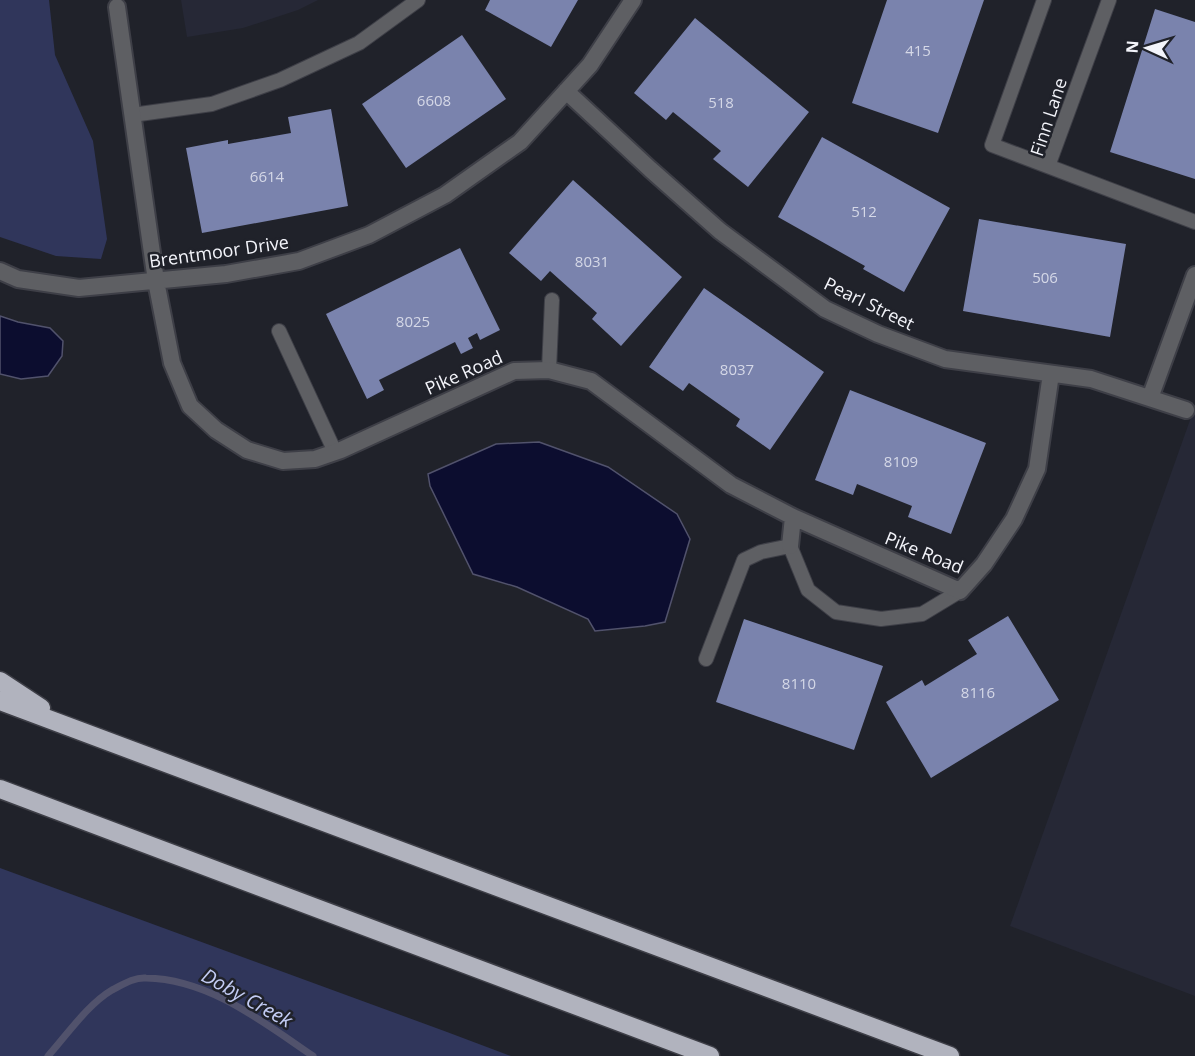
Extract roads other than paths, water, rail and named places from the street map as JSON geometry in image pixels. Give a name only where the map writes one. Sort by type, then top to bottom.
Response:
[{"type":"highway","points":[[0,681],[67,726]]},
{"type":"highway","points":[[0,701],[950,1056]]},
{"type":"highway","points":[[0,789],[710,1056]]},
{"type":"street","name":"Brentmoor Drive","points":[[0,271],[18,279],[79,288],[225,274],[299,261],[369,235],[445,195],[520,142],[590,65],[633,0]]},
{"type":"street","name":"Pike Road","points":[[117,7],[156,280],[172,363],[190,406],[216,430],[247,450],[283,461],[315,459],[514,371],[549,370],[591,381],[731,485],[793,517],[960,591],[984,564],[1014,519],[1036,469],[1051,374]]},
{"type":"street","name":"Pearl Street","points":[[566,91],[720,231],[825,309],[878,334],[945,359],[1091,379],[1186,410]]},
{"type":"street","points":[[1150,398],[1195,274]]},
{"type":"street","points":[[790,546],[793,517]]},
{"type":"lane","points":[[132,115],[212,104],[280,80],[359,44],[418,0]]},
{"type":"lane","points":[[1044,0],[992,145],[1048,166]]},
{"type":"lane","name":"Finn Lane","points":[[1109,0],[1048,166],[1195,222]]},
{"type":"lane","points":[[549,370],[552,300]]},
{"type":"lane","points":[[279,331],[335,452]]},
{"type":"lane","points":[[706,659],[744,560],[761,552],[790,546],[808,590],[836,612],[881,619],[922,614],[960,591]]},
{"type":"waterway","name":"Doby Creek","points":[[48,1056],[103,996],[128,982],[146,978],[169,980],[213,994],[255,1017],[313,1056]]}]
